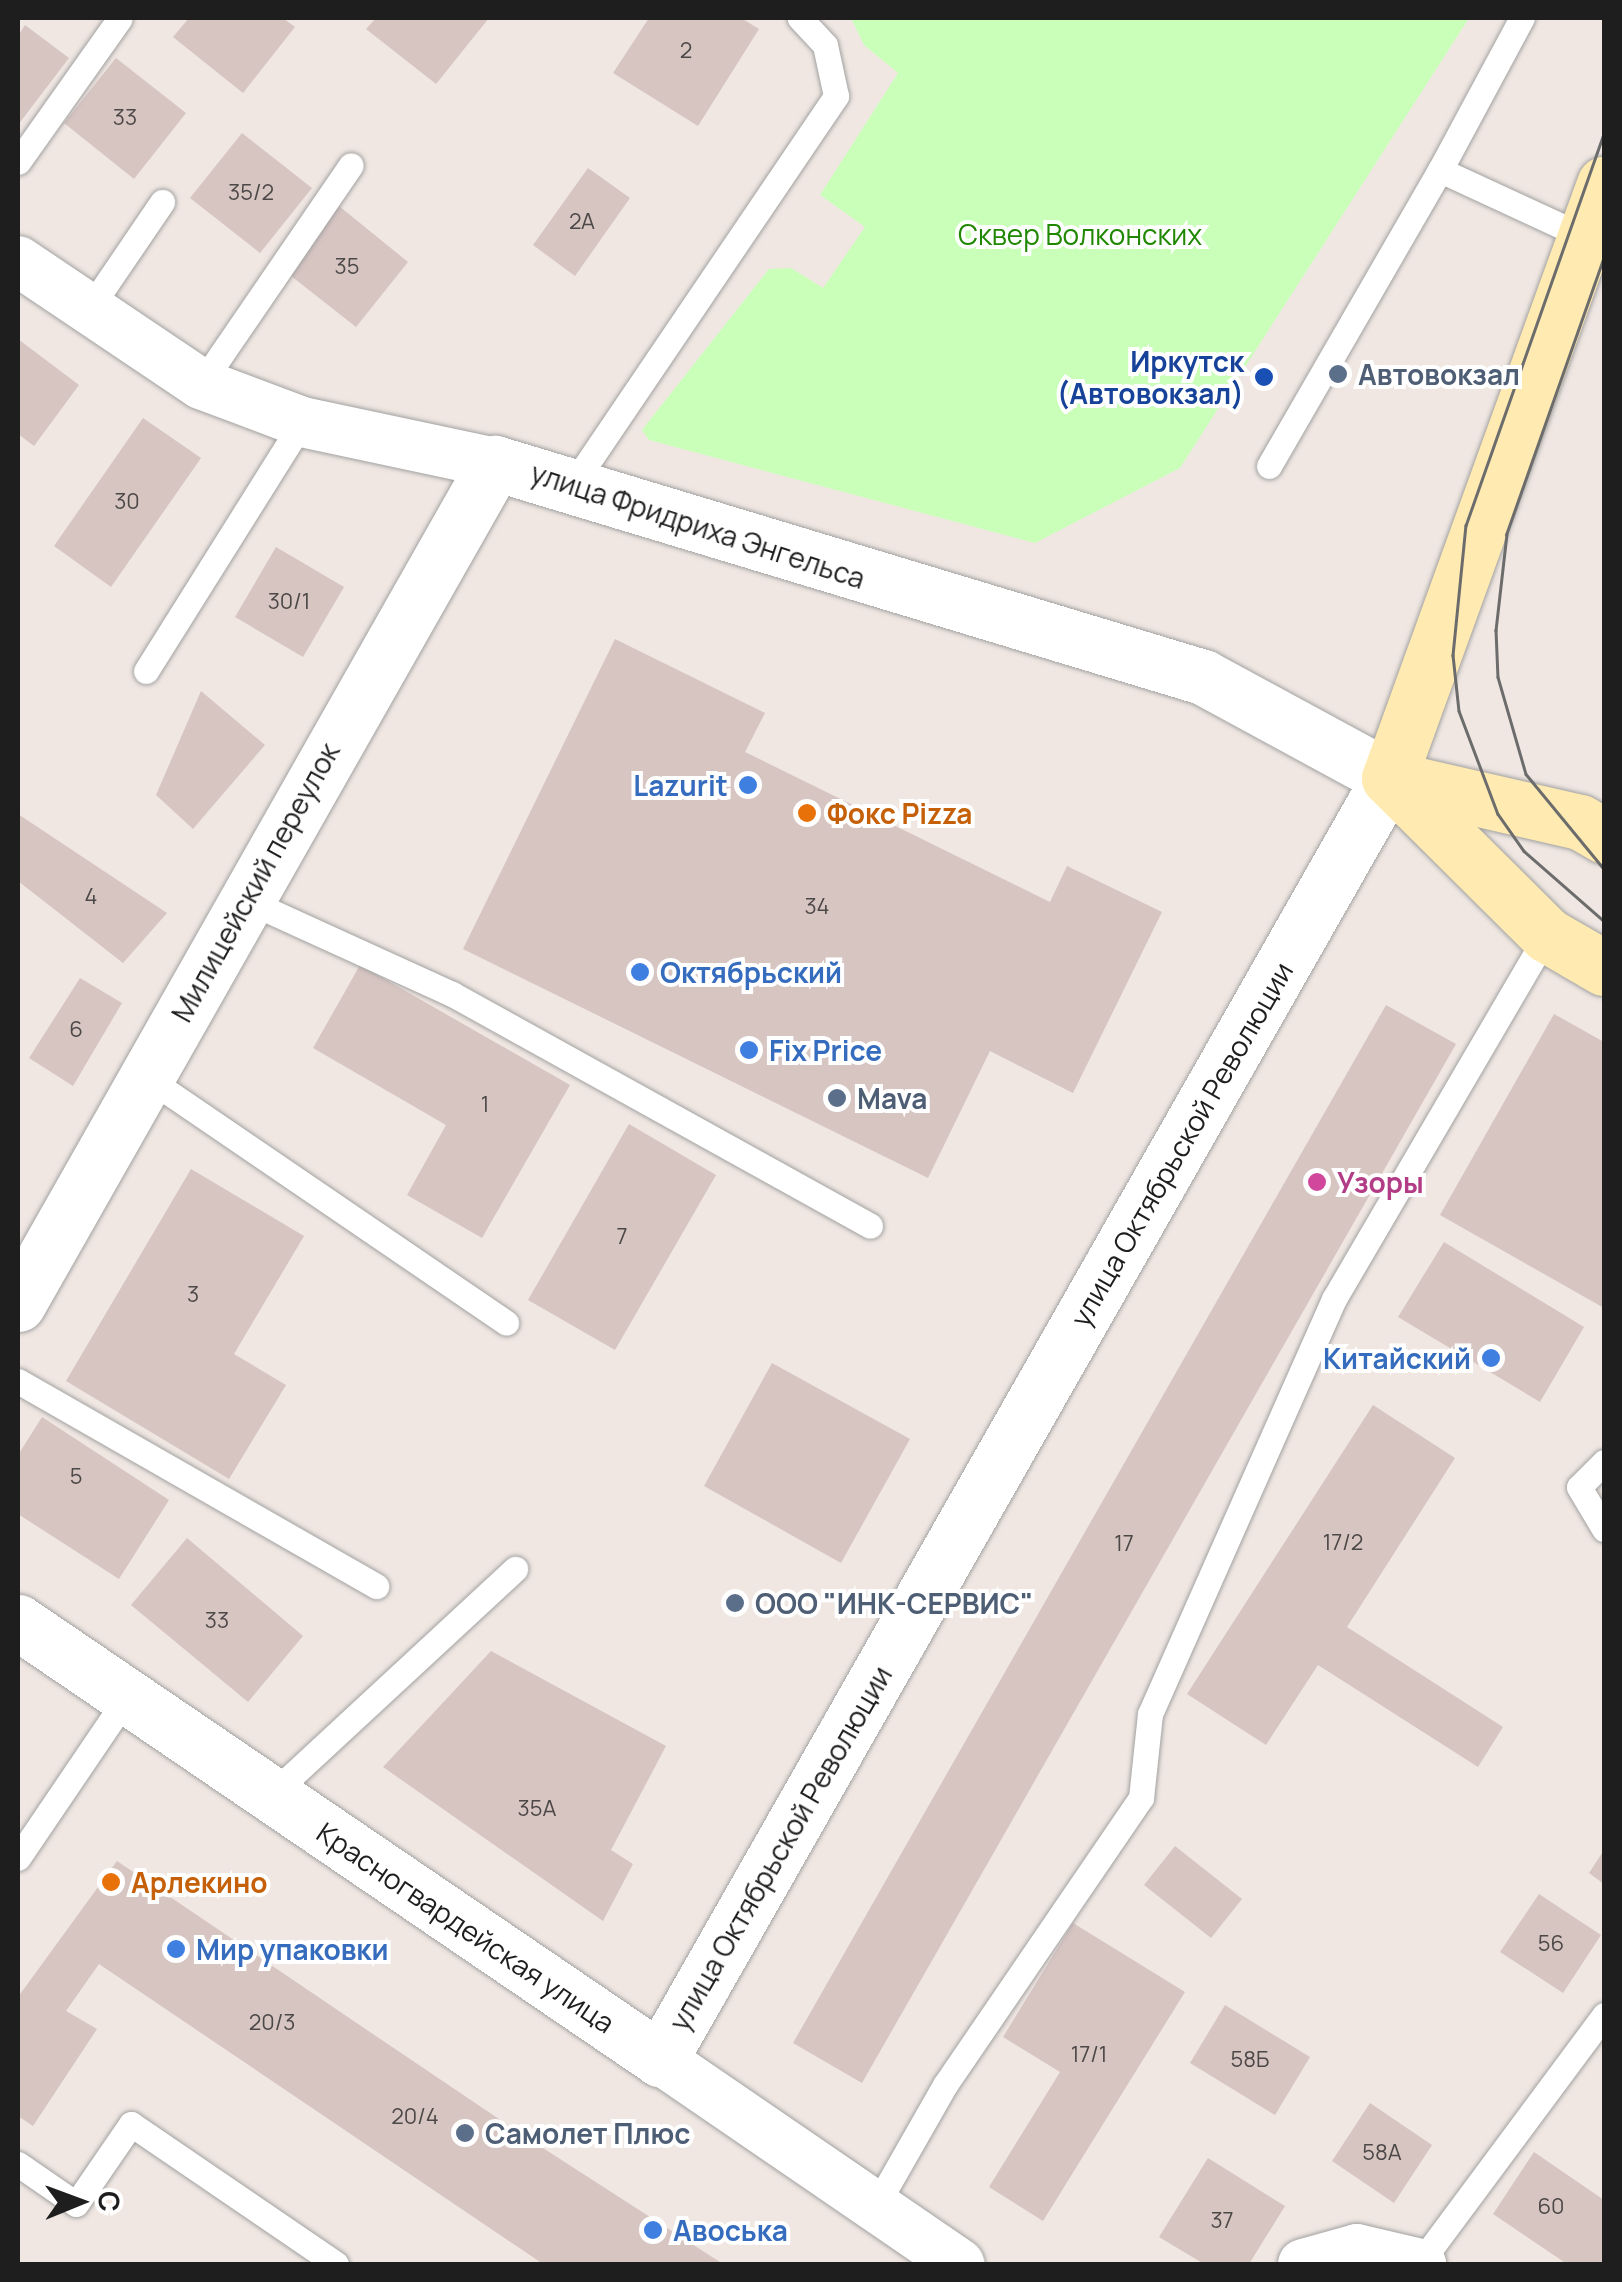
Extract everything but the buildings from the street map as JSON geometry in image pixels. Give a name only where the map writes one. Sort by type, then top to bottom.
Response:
[{"type":"main road","name":"улица Октябрьской Революции","points":[[1390,778],[1604,184]]},
{"type":"main road","name":"улица Фридриха Энгельса","points":[[1390,778],[1580,822],[1604,836]]},
{"type":"main road","name":"улица Фридриха Энгельса","points":[[1390,778],[1547,934],[1604,968]]},
{"type":"street","name":"улица Фридриха Энгельса","points":[[18,261],[201,384],[302,422],[576,480],[788,556],[1203,677],[1390,778]]},
{"type":"street","name":"Милицейский переулок","points":[[18,1304],[495,463]]},
{"type":"street","name":"улица Октябрьской Революции","points":[[660,2059],[1390,778]]},
{"type":"street","name":"Красногвардейская улица","points":[[18,1622],[660,2059],[892,2238],[959,2264]]},
{"type":"street","points":[[1303,2264],[1357,2248],[1421,2264]]},
{"type":"lane","points":[[18,162],[120,18]]},
{"type":"lane","points":[[576,480],[836,96],[825,44],[800,18]]},
{"type":"lane","points":[[1269,466],[1440,170],[1522,18]]},
{"type":"lane","points":[[201,384],[350,165]]},
{"type":"lane","points":[[1440,170],[1585,237]]},
{"type":"lane","points":[[88,311],[162,202]]},
{"type":"lane","points":[[146,671],[302,422]]},
{"type":"lane","points":[[248,901],[452,994],[870,1226]]},
{"type":"lane","points":[[892,2238],[966,2052],[1141,1798],[1150,1714],[1334,1299],[1547,934]]},
{"type":"lane","points":[[146,1078],[506,1324]]},
{"type":"lane","points":[[18,1380],[376,1586]]},
{"type":"lane","points":[[1604,1462],[1579,1487],[1604,1528]]},
{"type":"lane","points":[[271,1795],[515,1569]]},
{"type":"lane","points":[[18,1858],[127,1696]]},
{"type":"lane","points":[[1421,2264],[1604,2015]]},
{"type":"lane","points":[[18,2164],[76,2204],[131,2124],[336,2264]]},
{"type":"green space","name":"Сквер Волконских","points":[[851,18],[1469,18],[1180,468],[1035,543],[649,440],[642,430],[769,269],[791,268],[823,288],[865,227],[820,195],[898,73],[864,45]]},
{"type":"tram line","points":[[1604,134],[1466,525],[1453,655],[1459,711],[1498,814],[1524,851],[1604,921]]},
{"type":"tram line","points":[[1604,258],[1507,534],[1496,630],[1498,677],[1526,774],[1604,869]]},
{"type":"place","name":"Автовокзал","points":[[1338,374]]},
{"type":"place","name":"Иркутск (Автовокзал)","points":[[1264,377]]},
{"type":"place","name":"Lazurit","points":[[748,785]]},
{"type":"place","name":"Фокс Pizza","points":[[807,813]]},
{"type":"place","name":"Октябрьский","points":[[640,972]]},
{"type":"place","name":"Fix Price","points":[[749,1050]]},
{"type":"place","name":"Mava","points":[[837,1098]]},
{"type":"place","name":"Узоры","points":[[1317,1182]]},
{"type":"place","name":"Китайский","points":[[1491,1358]]},
{"type":"place","name":"ООО \"ИНК-СЕРВИС\"","points":[[735,1603]]},
{"type":"place","name":"Арлекино","points":[[111,1882]]},
{"type":"place","name":"Мир упаковки","points":[[176,1949]]},
{"type":"place","name":"Самолет Плюс","points":[[465,2133]]},
{"type":"place","name":"Авоська","points":[[653,2230]]}]
